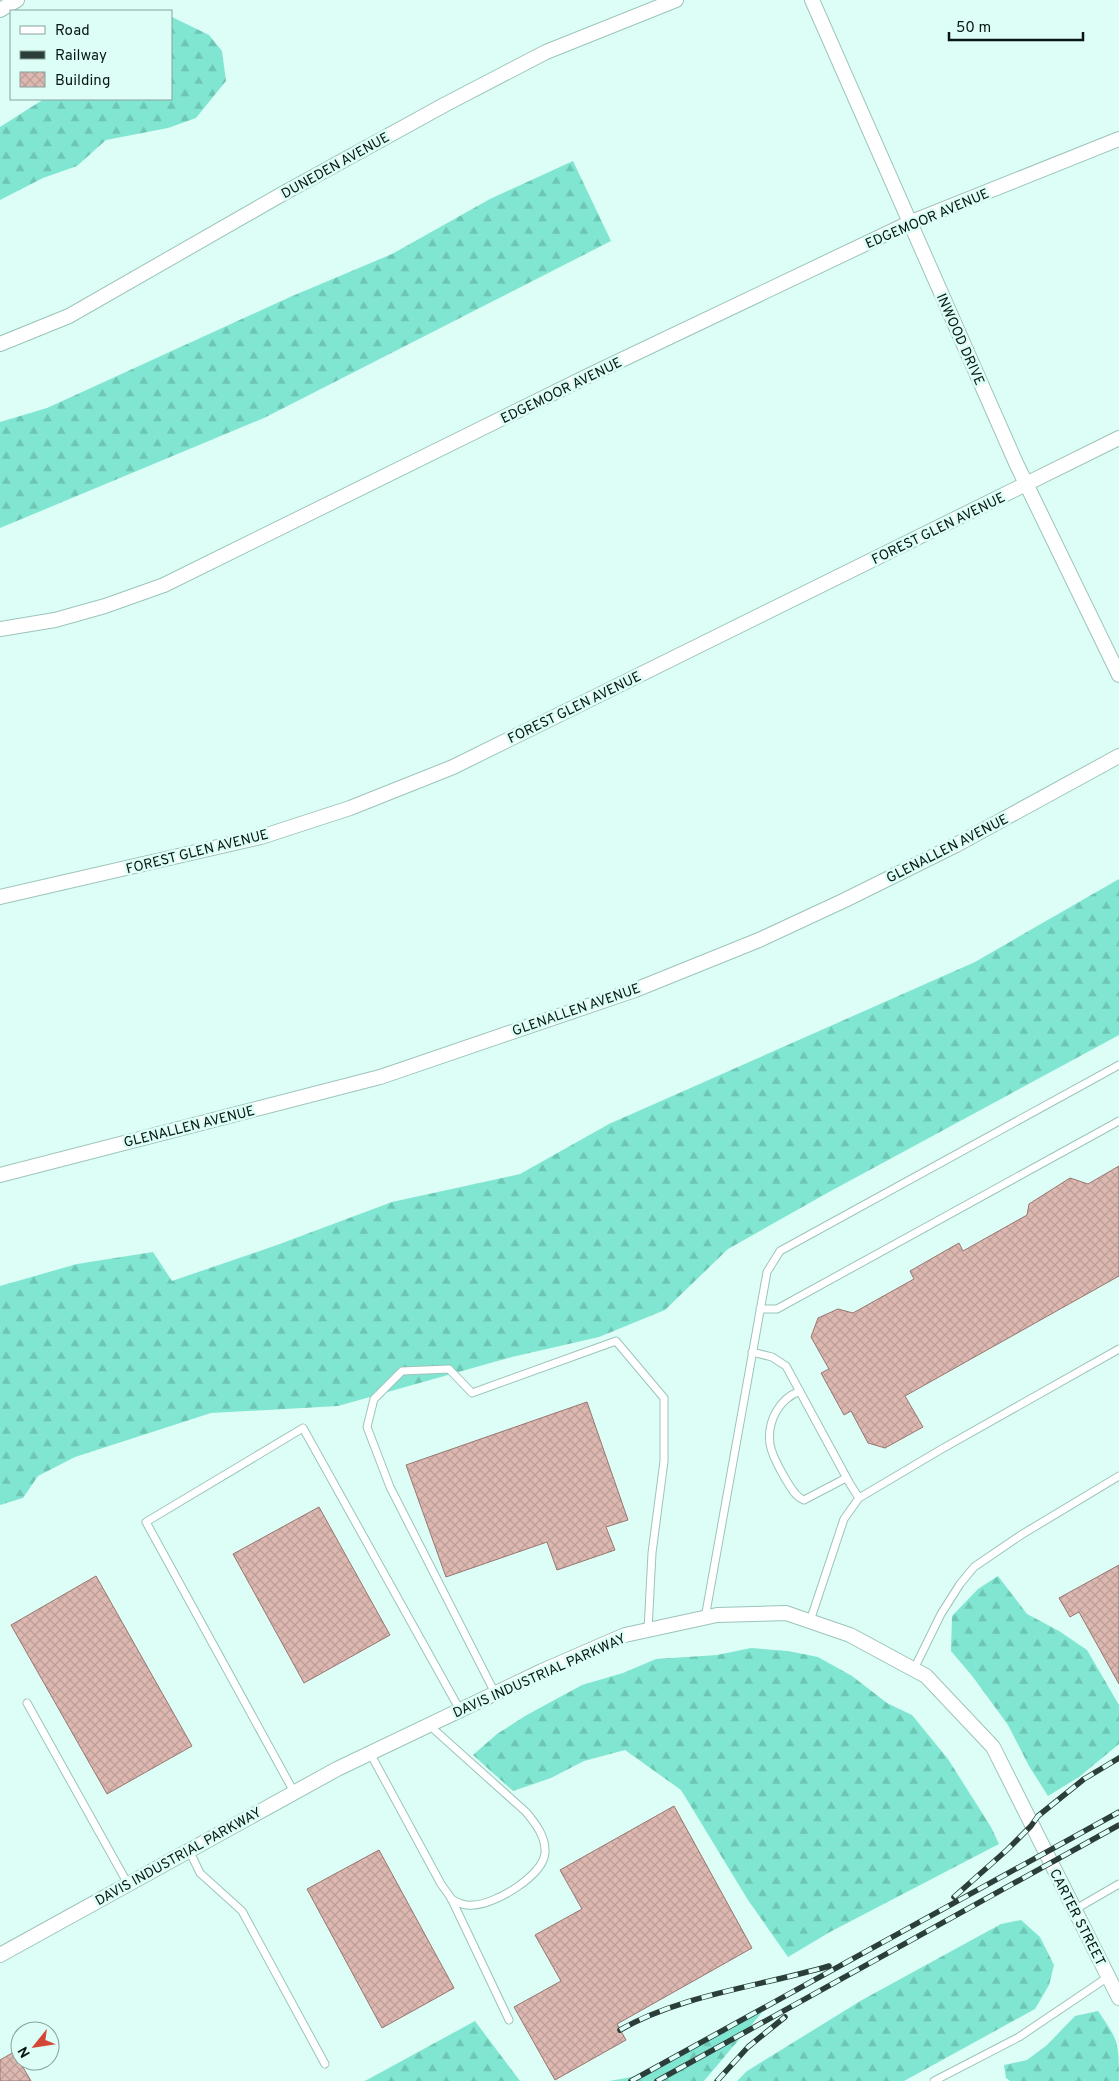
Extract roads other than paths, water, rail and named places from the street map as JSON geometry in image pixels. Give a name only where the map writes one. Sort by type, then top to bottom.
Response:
[{"type":"street","points":[[0,10],[17,0]]},
{"type":"street","name":"DUNEDEN AVENUE","points":[[0,344],[68,316],[292,189],[446,104],[546,52],[676,0]]},
{"type":"street","name":"INWOOD DRIVE","points":[[812,0],[1026,485],[1119,675]]},
{"type":"street","name":"EDGEMOOR AVENUE","points":[[0,629],[55,620],[105,606],[164,585],[594,373],[909,223],[1119,139]]},
{"type":"street","name":"FOREST GLEN AVENUE","points":[[0,897],[261,837],[350,808],[452,767],[1119,438]]},
{"type":"street","name":"GLENALLEN AVENUE","points":[[0,1174],[380,1077],[635,990],[759,940],[854,896],[956,845],[1119,756]]},
{"type":"street","name":"DAVIS INDUSTRIAL PARKWAY","points":[[0,1955],[370,1752],[542,1670],[625,1636],[716,1615],[786,1614],[850,1635],[926,1676],[993,1747],[1036,1836]]},
{"type":"street","name":"CARTER STREET","points":[[1036,1836],[1119,1998]]},
{"type":"lane","points":[[705,1618],[767,1272],[780,1251],[1119,1065]]},
{"type":"lane","points":[[760,1308],[777,1309],[1119,1121]]},
{"type":"lane","points":[[495,1693],[390,1487],[367,1427],[374,1399],[402,1372],[449,1369],[472,1393],[616,1341],[664,1398],[664,1461],[652,1553],[648,1630]]},
{"type":"lane","points":[[810,1621],[844,1519],[859,1498],[1119,1349]]},
{"type":"lane","points":[[752,1352],[772,1357],[786,1366],[846,1478],[859,1498]]},
{"type":"lane","points":[[800,1391],[786,1398],[772,1420],[770,1446],[780,1468],[797,1496],[804,1500],[846,1478]]},
{"type":"lane","points":[[294,1792],[146,1522],[303,1428],[460,1710]]},
{"type":"lane","points":[[914,1670],[941,1614],[960,1584],[974,1567],[1021,1534],[1119,1476]]},
{"type":"lane","points":[[27,1703],[128,1884]]},
{"type":"lane","points":[[429,1724],[526,1812],[539,1828],[545,1852],[543,1860],[536,1871],[511,1891],[492,1902],[474,1905],[461,1904],[451,1898]]},
{"type":"lane","points":[[370,1752],[441,1884],[451,1898],[508,2020]]},
{"type":"lane","points":[[189,1850],[200,1873],[242,1911],[325,2064]]},
{"type":"lane","points":[[1074,1910],[1119,1884]]},
{"type":"lane","points":[[934,2081],[1019,2037],[1108,1977]]},
{"type":"railway","points":[[954,1897],[1008,1849],[1031,1826],[1038,1816],[1084,1779],[1119,1758]]},
{"type":"railway","points":[[631,2081],[1119,1812]]},
{"type":"railway","points":[[657,2081],[1119,1825]]},
{"type":"railway","points":[[620,2030],[643,2018],[695,2000],[829,1966]]},
{"type":"railway","points":[[717,2081],[748,2047],[785,2017]]}]
